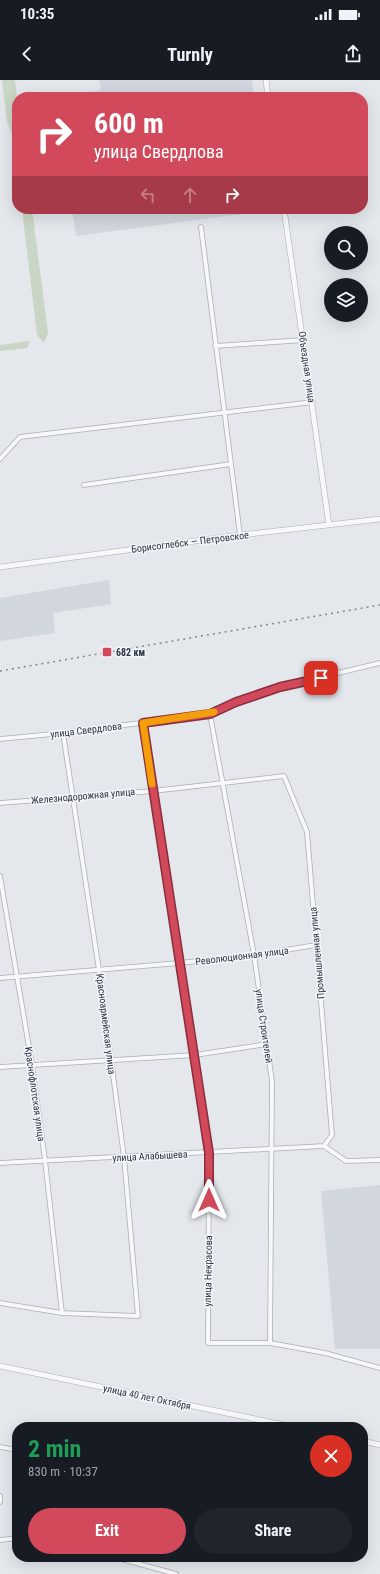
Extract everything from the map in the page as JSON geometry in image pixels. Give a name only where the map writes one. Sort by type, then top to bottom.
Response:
[{"type":"street","points":[[266,80],[267,92]]},
{"type":"street","name":"Объездная улица","points":[[285,214],[330,526]]},
{"type":"street","points":[[201,227],[240,535]]},
{"type":"street","points":[[215,346],[304,340]]},
{"type":"street","points":[[0,459],[20,437],[313,402]]},
{"type":"street","points":[[84,486],[231,464]]},
{"type":"street","name":"Борисоглебск — Петровское","points":[[0,567],[240,535],[330,526],[380,519]]},
{"type":"street","name":"улица Свердлова","points":[[0,739],[63,733],[210,714],[236,702],[280,687],[380,663]]},
{"type":"street","name":"улица Строителей","points":[[210,714],[254,955],[272,1081],[270,1343]]},
{"type":"street","name":"улица Некрасова","points":[[143,723],[209,1153],[208,1343],[270,1343]]},
{"type":"street","name":"Красноармейская улица","points":[[62,1313],[138,1316],[124,1157],[100,970],[63,733]]},
{"type":"street","name":"Железнодорожная улица","points":[[0,803],[153,791],[284,776]]},
{"type":"street","name":"Промышленная улица","points":[[284,776],[307,832],[332,1135],[324,1146]]},
{"type":"street","name":"Краснофлотская улица","points":[[0,876],[32,1065],[45,1160],[62,1313]]},
{"type":"street","name":"Революционная улица","points":[[0,978],[179,963],[254,955],[316,946]]},
{"type":"street","points":[[0,1067],[195,1055],[267,1044]]},
{"type":"street","points":[[324,1146],[346,1161],[380,1160]]},
{"type":"street","name":"улица Алабышева","points":[[0,1163],[271,1150],[324,1146]]},
{"type":"street","points":[[0,1303],[62,1313]]},
{"type":"street","points":[[270,1343],[325,1353],[380,1368]]},
{"type":"street","name":"улица 40 лет Октября","points":[[0,1366],[270,1422]]},
{"type":"street","points":[[368,1442],[380,1445]]},
{"type":"street","points":[[0,1447],[12,1449]]},
{"type":"street","points":[[0,1540],[12,1539]]},
{"type":"street","points":[[132,1562],[176,1574]]},
{"type":"shaded area","points":[[99,80],[252,80],[253,92],[88,92],[101,90]]},
{"type":"shaded area","points":[[73,214],[240,214],[76,236]]},
{"type":"shaded area","points":[[109,580],[111,604],[53,613],[55,633],[0,641],[0,598]]},
{"type":"shaded area","points":[[380,1185],[380,1349],[335,1349],[321,1191]]},
{"type":"green space","points":[[2,80],[15,80],[16,92],[12,92],[12,134],[7,121]]},
{"type":"green space","points":[[23,214],[33,214],[48,333],[44,343],[37,335]]},
{"type":"green space","points":[[30,341],[27,348],[0,351],[0,345]]},
{"type":"railway","points":[[0,671],[380,605]]},
{"type":"slow traffic","points":[[152,784],[143,723],[210,714],[214,712]]},
{"type":"place","name":"682 км","points":[[107,652]]},
{"type":"route","points":[[209,1200],[209,1153],[143,723],[210,714],[236,702],[280,687],[321,678]]}]
